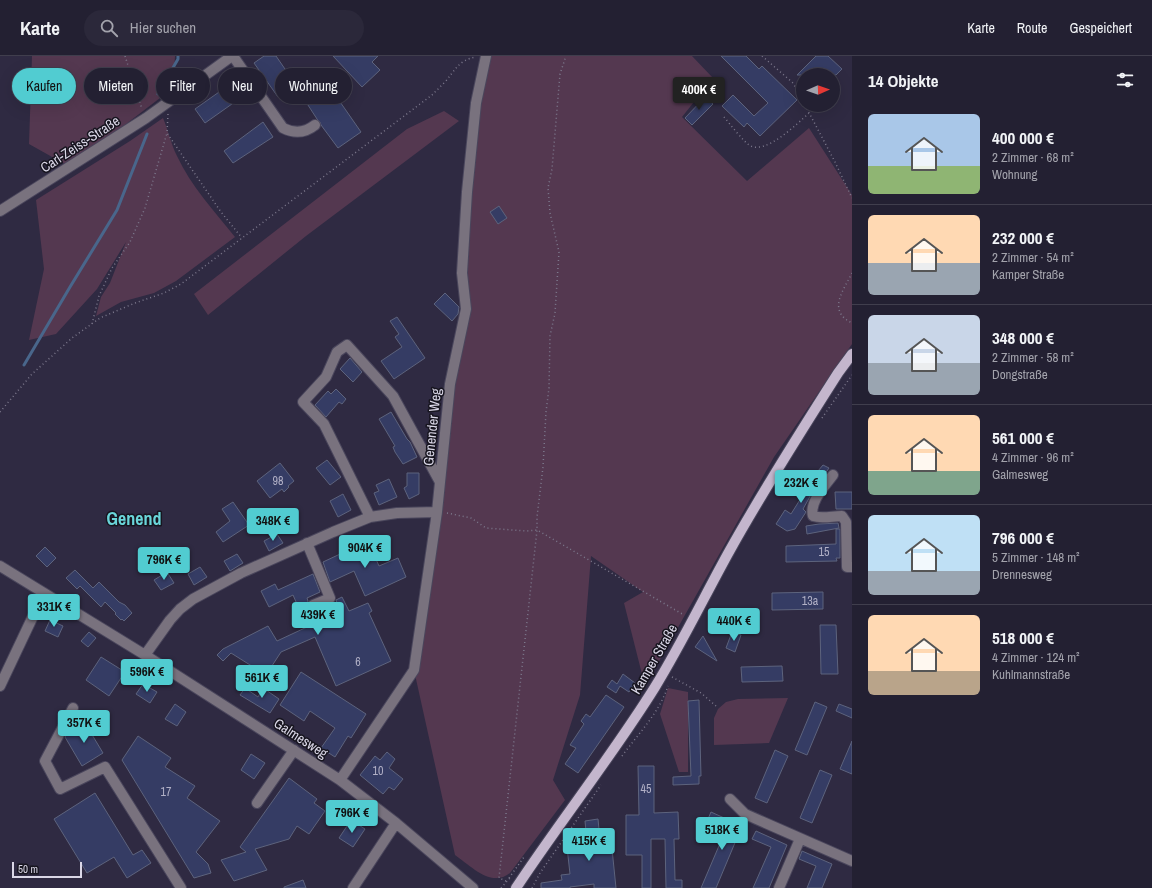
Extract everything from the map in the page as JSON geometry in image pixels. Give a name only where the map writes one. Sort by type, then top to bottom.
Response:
[{"type":"main road","name":"Kamper Straße","points":[[516,888],[612,753],[641,708],[668,664],[688,617],[763,492],[838,373],[852,354]]},
{"type":"street","name":"Carl-Zeiss-Straße","points":[[210,72],[232,56]]},
{"type":"street","points":[[232,56],[283,128],[290,132],[300,132],[315,125]]},
{"type":"street","name":"Genender Weg","points":[[340,780],[414,670],[437,512],[450,384],[466,308],[462,273],[467,192],[476,102],[486,56]]},
{"type":"street","name":"Carl-Zeiss-Straße","points":[[0,211],[146,118],[165,104]]},
{"type":"street","points":[[370,517],[324,424],[303,402],[326,377],[337,352],[347,345],[392,396],[440,482]]},
{"type":"street","points":[[833,475],[813,504],[813,516],[819,518],[842,516],[846,522],[847,567],[852,567]]},
{"type":"street","points":[[145,655],[170,620],[180,609],[241,573],[307,543],[370,517],[397,513],[437,512]]},
{"type":"street","points":[[307,543],[330,598],[313,605]]},
{"type":"street","name":"Galmesweg","points":[[0,566],[145,655],[340,780],[396,823],[473,888]]},
{"type":"street","points":[[0,686],[44,593]]},
{"type":"street","points":[[73,708],[45,761],[60,789],[106,767],[181,888]]},
{"type":"street","points":[[257,803],[294,750]]},
{"type":"street","points":[[730,799],[745,814],[852,861]]},
{"type":"street","points":[[353,888],[396,823]]},
{"type":"street","points":[[779,888],[800,838]]},
{"type":"path","points":[[125,56],[146,118]]},
{"type":"path","points":[[0,412],[32,374],[72,338],[100,318],[135,303],[164,294],[181,284],[432,95],[445,83],[458,65],[469,58],[486,56]]},
{"type":"path","points":[[506,881],[499,878],[537,530],[549,388],[550,336],[555,313],[559,252],[550,213],[548,188],[552,169],[560,74],[566,56]]},
{"type":"path","points":[[762,56],[793,83],[796,88]]},
{"type":"path","points":[[92,324],[98,296],[112,268],[130,242],[145,208],[167,133],[169,104]]},
{"type":"path","points":[[724,117],[749,145],[757,147],[766,145],[779,138],[809,113],[852,198]]},
{"type":"path","points":[[167,133],[221,212],[242,238]]},
{"type":"path","points":[[852,273],[838,306],[839,313],[845,320],[852,323]]},
{"type":"path","points":[[819,423],[852,375]]},
{"type":"path","points":[[437,512],[471,518],[486,528],[526,531],[537,530],[688,617]]},
{"type":"path","points":[[671,676],[701,693],[716,706]]},
{"type":"path","points":[[509,878],[524,857]]},
{"type":"shaded area","points":[[32,56],[175,56],[174,68],[156,68],[156,101],[70,167],[29,144],[30,104],[76,104],[76,68],[32,68]]},
{"type":"shaded area","points":[[486,56],[692,56],[713,78],[682,117],[747,181],[809,128],[852,195],[852,344],[774,457],[645,686],[624,603],[643,592],[591,556],[580,695],[553,780],[565,800],[510,873],[503,877],[496,878],[481,874],[455,855],[414,670],[466,309],[467,192]]},
{"type":"shaded area","points":[[444,111],[459,121],[306,236],[208,315],[194,294],[407,129]]},
{"type":"shaded area","points":[[163,118],[175,151],[189,178],[203,198],[235,237],[176,281],[154,293],[121,302],[96,316],[101,297],[110,283],[126,242],[97,289],[56,334],[29,340],[44,269],[36,200],[130,141]]},
{"type":"shaded area","points":[[668,688],[688,692],[688,772],[679,772],[660,714]]},
{"type":"shaded area","points":[[788,698],[769,743],[714,745],[714,718],[718,709],[726,702],[738,699]]},
{"type":"building","points":[[264,56],[276,56],[284,68],[275,68],[275,93],[267,81],[267,68],[258,68],[254,63]]},
{"type":"building","points":[[333,56],[378,56],[372,62],[380,70],[362,87],[352,76],[352,68],[344,68]]},
{"type":"building","points":[[721,56],[746,56],[759,69],[762,66],[796,99],[796,101],[760,136],[747,123],[744,127],[722,106],[733,95],[754,116],[768,103]]},
{"type":"building","points":[[816,56],[828,56],[842,69],[840,71],[840,68],[804,68]]},
{"type":"building","points":[[218,93],[218,104],[232,104],[205,123],[195,109],[202,104],[210,104],[210,98]]},
{"type":"building","points":[[705,97],[713,104],[692,125],[685,118]]},
{"type":"building","points":[[307,104],[342,104],[361,132],[338,148]]},
{"type":"building","points":[[263,122],[273,137],[233,163],[224,151]]},
{"type":"building","points":[[499,206],[507,218],[498,224],[490,212]]},
{"type":"building","points":[[445,293],[459,307],[458,314],[452,321],[434,304]]},
{"type":"building","points":[[397,317],[425,358],[394,379],[381,361],[402,347],[395,337],[399,334],[390,321]]},
{"type":"building","points":[[350,358],[362,372],[353,382],[340,369]]},
{"type":"building","points":[[336,389],[346,399],[342,404],[339,402],[326,417],[315,405],[328,391],[331,394]]},
{"type":"building","points":[[391,412],[410,442],[417,457],[403,464],[395,452],[393,447],[395,446],[379,419]]},
{"type":"building","points":[[327,460],[341,477],[330,485],[316,468]]},
{"type":"building","points":[[280,463],[294,481],[284,492],[282,489],[270,498],[257,481]]},
{"type":"building","points":[[823,465],[829,468],[813,491],[803,509],[806,512],[795,529],[787,531],[776,524],[785,510],[791,514]]},
{"type":"building","points":[[407,473],[419,473],[419,494],[409,499],[404,488],[407,486]]},
{"type":"building","points":[[389,479],[397,497],[379,505],[374,493],[379,491],[376,485]]},
{"type":"building","points":[[835,492],[852,492],[852,509],[836,509]]},
{"type":"building","points":[[343,494],[351,510],[338,517],[330,501]]},
{"type":"building","points":[[233,502],[249,525],[223,542],[216,532],[230,521],[222,509]]},
{"type":"building","points":[[838,523],[839,528],[807,534],[806,526]]},
{"type":"building","points":[[836,529],[840,529],[840,558],[836,558],[837,561],[786,562],[786,546],[836,544]]},
{"type":"building","points":[[277,534],[283,543],[269,551],[264,541]]},
{"type":"building","points":[[368,541],[379,566],[398,558],[406,577],[365,596],[354,571],[330,582],[323,562]]},
{"type":"building","points":[[45,547],[56,558],[47,567],[36,556]]},
{"type":"building","points":[[237,554],[243,563],[230,571],[224,561]]},
{"type":"building","points":[[200,567],[207,577],[194,585],[188,574]]},
{"type":"building","points":[[75,570],[93,588],[99,582],[132,613],[124,621],[122,619],[121,620],[105,602],[101,607],[80,586],[77,589],[66,578]]},
{"type":"building","points":[[167,572],[174,583],[161,590],[154,580]]},
{"type":"building","points":[[313,574],[320,592],[307,598],[307,605],[309,610],[313,611],[317,621],[340,610],[336,600],[342,597],[349,611],[368,603],[372,611],[369,613],[391,661],[336,686],[315,637],[281,652],[266,675],[231,653],[223,661],[217,655],[223,649],[268,626],[277,641],[307,627],[293,595],[269,607],[261,591],[275,584],[278,590]]},
{"type":"building","points":[[823,592],[823,609],[772,610],[772,593]]},
{"type":"building","points":[[50,620],[63,626],[58,637],[45,631]]},
{"type":"building","points":[[820,625],[836,625],[838,674],[821,674]]},
{"type":"building","points":[[89,632],[96,638],[88,647],[81,641]]},
{"type":"building","points":[[732,632],[741,635],[735,652],[726,648]]},
{"type":"building","points":[[703,636],[708,645],[717,661],[695,647]]},
{"type":"building","points":[[101,657],[125,672],[109,696],[86,680]]},
{"type":"building","points":[[782,666],[783,681],[742,682],[741,667]]},
{"type":"building","points":[[301,672],[366,714],[351,738],[348,736],[335,757],[321,748],[335,728],[310,711],[304,721],[280,705]]},
{"type":"building","points":[[623,674],[635,683],[629,692],[620,686],[616,693],[607,687],[612,680],[617,684]]},
{"type":"building","points":[[143,684],[157,692],[150,703],[136,694]]},
{"type":"building","points":[[245,688],[258,697],[263,688],[279,699],[270,713],[240,695]]},
{"type":"building","points":[[606,695],[624,707],[578,773],[565,764],[576,748],[570,745],[584,724],[581,721],[586,714],[590,717]]},
{"type":"building","points":[[699,700],[701,776],[699,776],[699,784],[673,785],[673,777],[691,776],[688,701]]},
{"type":"building","points":[[815,702],[827,707],[807,755],[795,750]]},
{"type":"building","points":[[175,704],[186,712],[177,726],[165,719]]},
{"type":"building","points":[[839,704],[852,709],[852,718],[836,711]]},
{"type":"building","points":[[85,723],[103,753],[82,766],[65,737],[67,734]]},
{"type":"building","points":[[138,736],[171,758],[165,767],[195,786],[187,798],[220,821],[196,852],[208,864],[211,873],[194,878],[122,760]]},
{"type":"building","points":[[852,741],[852,774],[840,769]]},
{"type":"building","points":[[775,750],[788,756],[767,803],[755,798]]},
{"type":"building","points":[[387,752],[395,759],[389,768],[403,779],[394,790],[389,787],[383,794],[360,775],[375,756],[380,760]]},
{"type":"building","points":[[251,754],[265,763],[254,779],[241,770]]},
{"type":"building","points":[[638,766],[654,766],[654,813],[678,812],[679,839],[674,839],[675,880],[682,880],[682,888],[666,888],[665,839],[651,839],[651,888],[642,888],[642,855],[626,855],[626,815],[639,815]]},
{"type":"building","points":[[820,770],[832,775],[812,823],[800,818]]},
{"type":"building","points":[[289,778],[317,799],[314,803],[325,811],[309,834],[297,826],[289,839],[255,849],[267,870],[234,881],[221,860],[246,852],[240,847]]},
{"type":"building","points":[[95,793],[133,855],[142,850],[151,863],[127,878],[114,857],[87,873],[54,819]]},
{"type":"building","points":[[711,812],[742,826],[716,888],[701,888],[727,827],[708,819]]},
{"type":"building","points":[[598,819],[600,840],[611,839],[616,888],[594,888],[594,884],[570,888],[541,888],[541,883],[562,880],[561,875],[570,874],[568,844],[587,842],[585,821]]},
{"type":"building","points":[[351,820],[365,829],[353,847],[339,838]]},
{"type":"building","points":[[756,831],[787,845],[769,888],[753,888],[771,847],[752,839]]},
{"type":"building","points":[[802,851],[832,864],[822,888],[807,888],[816,866],[799,859]]},
{"type":"building","points":[[303,880],[306,888],[284,888],[284,887]]},
{"type":"waterway","points":[[173,68],[178,56]]},
{"type":"waterway","points":[[24,365],[117,210],[147,134]]},
{"type":"district","name":"Genend","points":[[134,518]]}]
